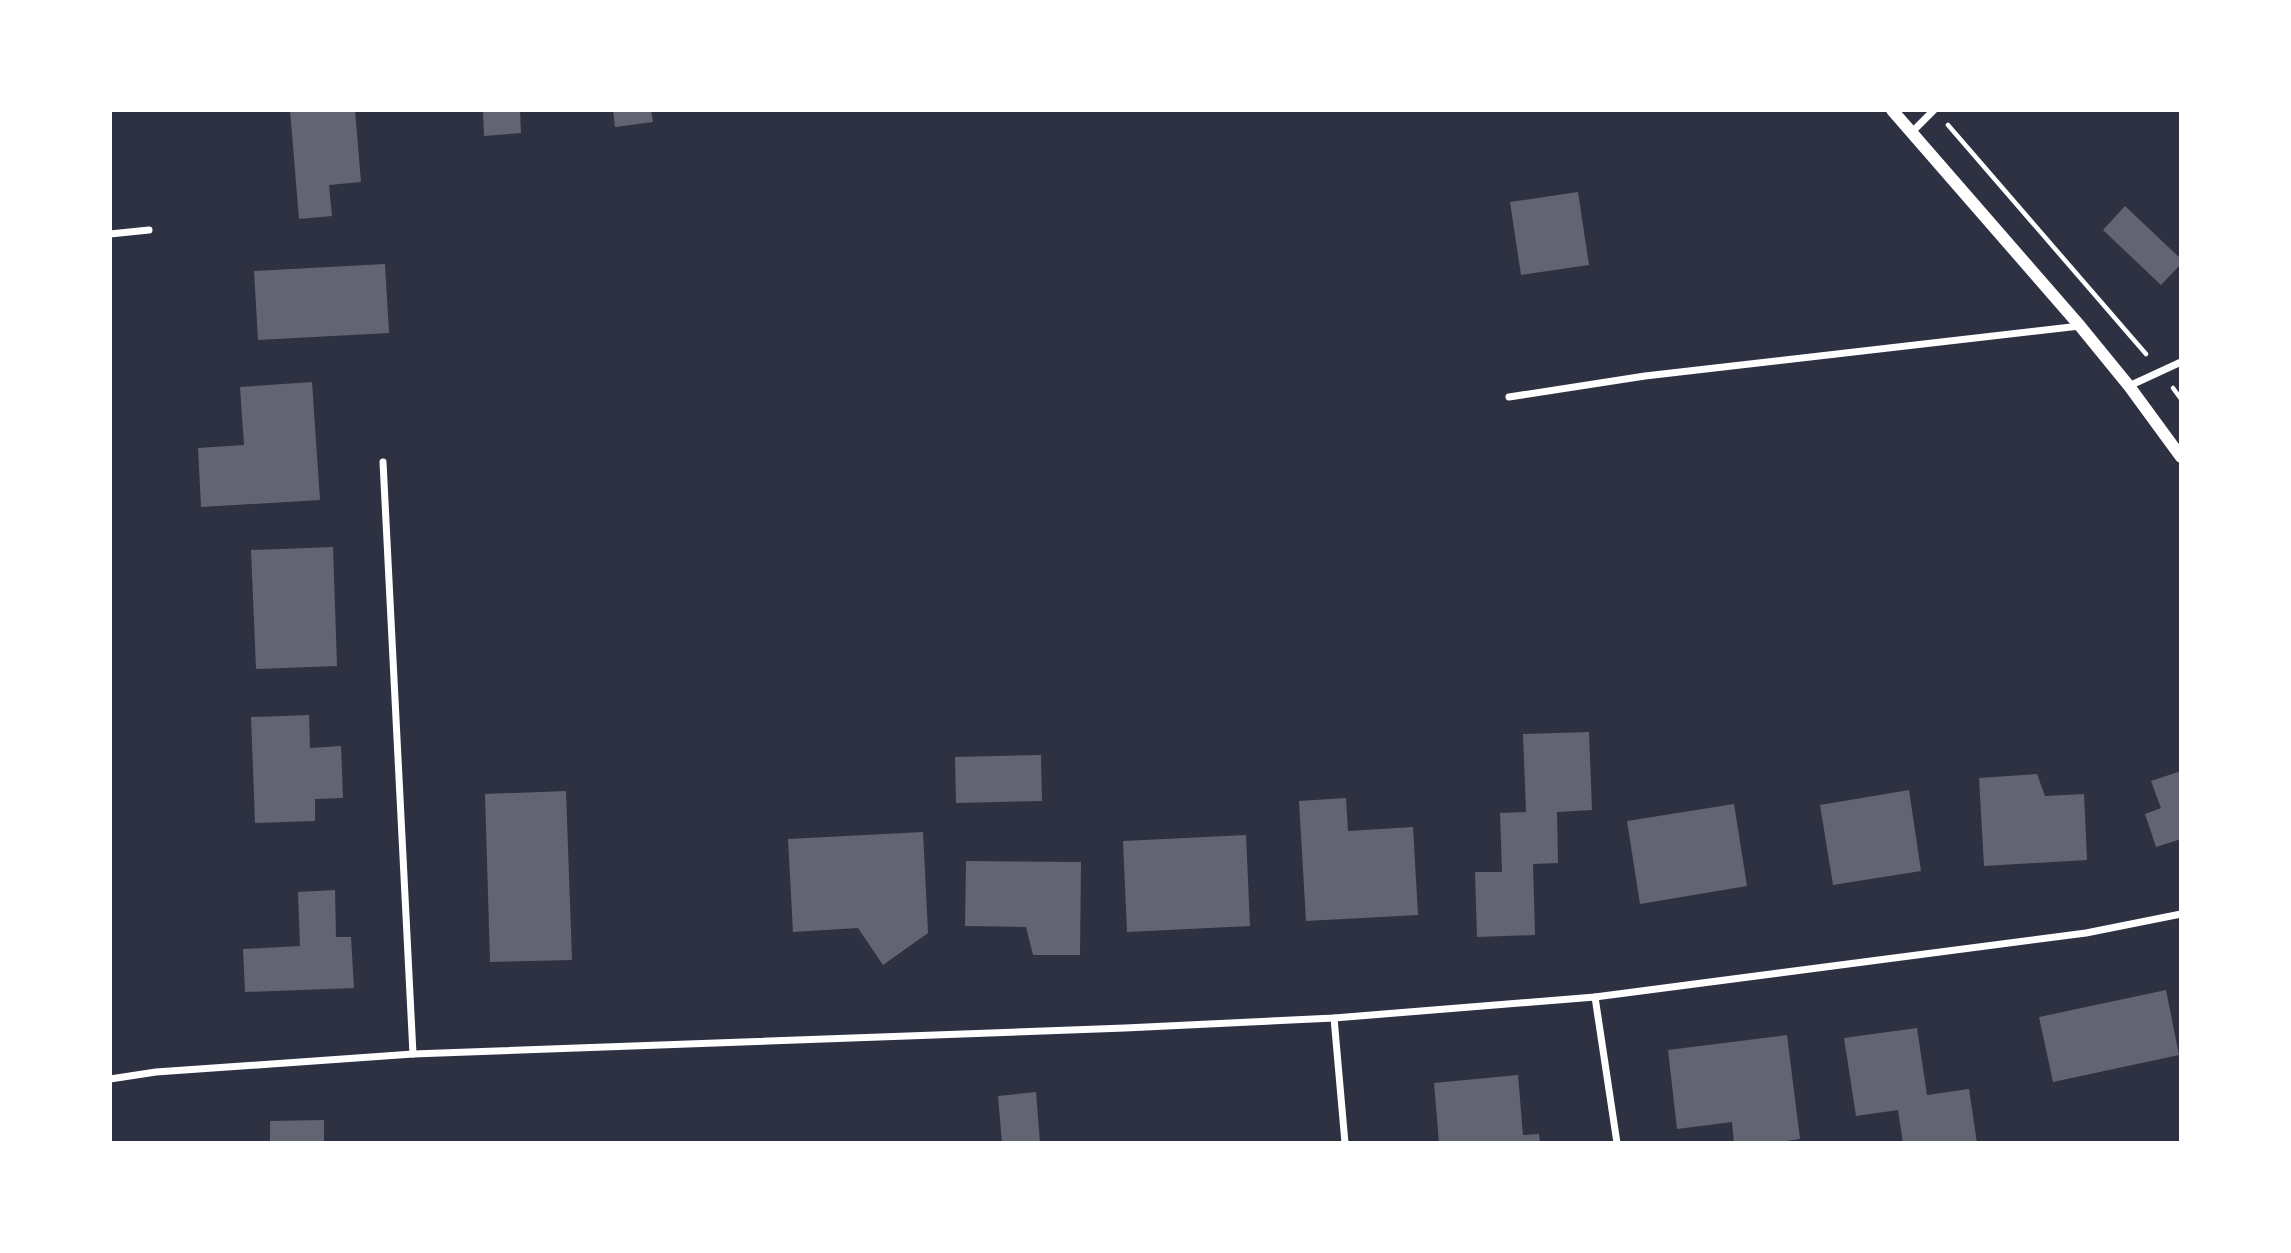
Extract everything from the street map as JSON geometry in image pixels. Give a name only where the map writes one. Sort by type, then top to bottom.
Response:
[{"type":"street","points":[[1892,110],[2080,326],[2129,386],[2181,457]]},
{"type":"street","points":[[1912,132],[1933,110]]},
{"type":"street","points":[[110,234],[149,230]]},
{"type":"street","points":[[1509,397],[1645,376],[2080,326]]},
{"type":"street","points":[[2129,386],[2181,362]]},
{"type":"street","points":[[383,462],[413,1054]]},
{"type":"street","points":[[110,1079],[156,1072],[413,1054],[1334,1018],[1595,997],[2086,933],[2181,914]]},
{"type":"street","points":[[1595,997],[1617,1143]]},
{"type":"street","points":[[1334,1018],[1345,1143]]},
{"type":"path","points":[[1933,110],[2160,371],[2181,399]]},
{"type":"building","points":[[290,110],[355,110],[361,182],[329,185],[332,216],[299,219]]},
{"type":"building","points":[[483,110],[520,110],[521,133],[484,136]]},
{"type":"building","points":[[613,110],[651,110],[653,122],[615,127]]},
{"type":"building","points":[[1578,192],[1589,265],[1521,275],[1510,202]]},
{"type":"building","points":[[2125,206],[2181,259],[2181,264],[2161,285],[2103,230]]},
{"type":"building","points":[[385,264],[389,333],[258,340],[254,271]]},
{"type":"building","points":[[312,382],[320,500],[201,507],[198,448],[244,445],[240,387]]},
{"type":"building","points":[[333,547],[337,666],[256,669],[251,550]]},
{"type":"building","points":[[309,715],[310,748],[341,746],[343,798],[315,799],[315,821],[255,823],[251,717]]},
{"type":"building","points":[[1589,732],[1592,810],[1557,812],[1558,863],[1533,864],[1535,935],[1477,937],[1475,872],[1502,872],[1500,813],[1526,812],[1523,734]]},
{"type":"building","points":[[1041,755],[1042,801],[956,803],[955,757]]},
{"type":"building","points":[[2181,771],[2181,839],[2156,847],[2145,814],[2161,808],[2151,781]]},
{"type":"building","points":[[2037,774],[2045,796],[2084,794],[2087,860],[1984,866],[1979,778]]},
{"type":"building","points":[[1909,790],[1921,871],[1833,885],[1820,805]]},
{"type":"building","points":[[566,791],[572,960],[490,962],[485,794]]},
{"type":"building","points":[[1346,798],[1348,831],[1413,827],[1418,915],[1306,921],[1299,801]]},
{"type":"building","points":[[1734,804],[1747,886],[1640,904],[1627,821]]},
{"type":"building","points":[[923,832],[928,933],[883,965],[858,928],[793,932],[788,839]]},
{"type":"building","points":[[1246,835],[1250,926],[1127,932],[1123,841]]},
{"type":"building","points":[[966,861],[1081,862],[1080,955],[1033,955],[1026,927],[965,926]]},
{"type":"building","points":[[335,890],[336,937],[351,937],[354,988],[245,992],[243,949],[300,946],[298,892]]},
{"type":"building","points":[[2166,990],[2179,1055],[2053,1082],[2039,1017]]},
{"type":"building","points":[[1917,1028],[1927,1095],[1969,1089],[1977,1143],[1903,1143],[1898,1110],[1856,1116],[1844,1038]]},
{"type":"building","points":[[1787,1035],[1800,1139],[1772,1143],[1734,1143],[1732,1122],[1677,1129],[1668,1050]]},
{"type":"building","points":[[1518,1075],[1523,1135],[1539,1134],[1540,1143],[1439,1143],[1434,1083]]},
{"type":"building","points":[[1036,1092],[1040,1143],[1002,1143],[998,1096]]},
{"type":"building","points":[[324,1120],[324,1143],[270,1143],[270,1121]]}]
